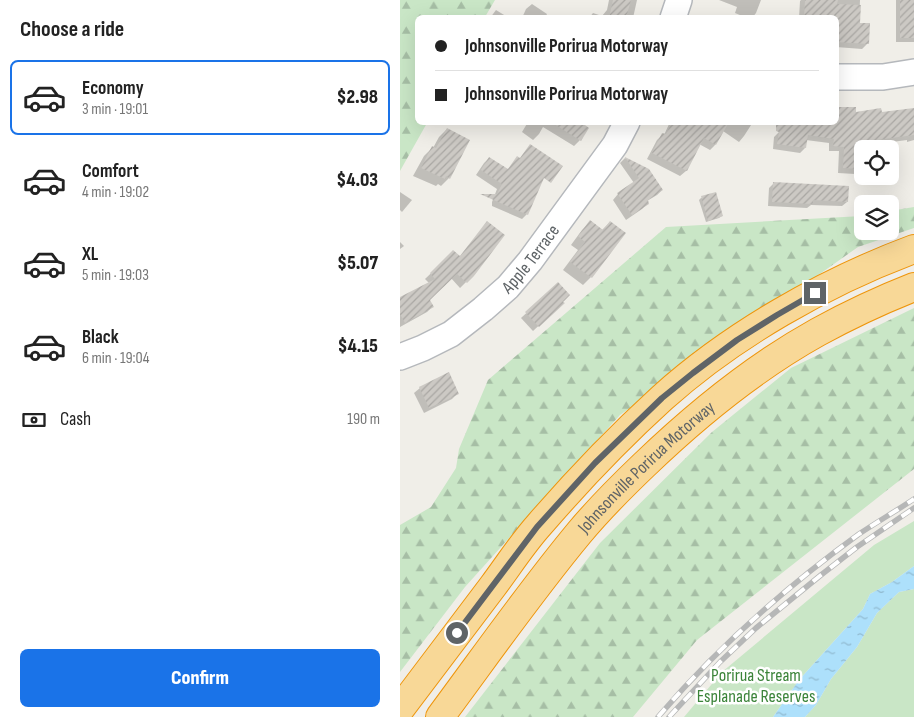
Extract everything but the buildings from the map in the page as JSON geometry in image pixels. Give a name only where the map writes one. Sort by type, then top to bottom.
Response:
[{"type":"highway","name":"Johnsonville Porirua Motorway","points":[[400,709],[537,527],[595,463],[662,398],[737,340],[777,315],[815,293],[914,249]]},
{"type":"highway","name":"Johnsonville Porirua Motorway","points":[[440,717],[579,532],[620,488],[677,433],[716,401],[786,351],[852,314],[914,287]]},
{"type":"street","points":[[839,77],[883,77],[914,72]]},
{"type":"street","name":"Apple Terrace","points":[[400,357],[451,334],[483,310],[508,287],[530,261],[615,145],[625,125]]},
{"type":"green space","points":[[400,0],[495,0],[486,15],[415,15],[415,125],[426,125],[400,171]]},
{"type":"green space","points":[[914,207],[914,228],[899,233],[899,210]]},
{"type":"green space","points":[[854,216],[854,240],[879,240],[858,247],[620,415],[465,587],[400,672],[400,525],[431,507],[456,468],[459,449],[488,380],[666,227]]},
{"type":"green space","points":[[914,308],[914,469],[697,640],[633,717],[465,717],[600,543],[712,432],[791,368]]},
{"type":"green space","name":"Porirua Stream Esplanade Reserves","points":[[914,521],[914,566],[892,582],[870,594],[863,609],[799,680],[773,717],[684,717],[722,672],[874,545]]},
{"type":"green space","name":"Porirua Stream Esplanade Reserves","points":[[914,589],[914,717],[805,717],[816,705],[831,679],[857,647],[877,613],[899,592]]},
{"type":"water","points":[[914,566],[914,589],[899,592],[877,613],[857,647],[831,679],[816,705],[805,717],[773,717],[799,680],[863,609],[870,594],[892,582]]},
{"type":"railway","points":[[658,717],[728,643],[779,597],[859,534],[914,499]]},
{"type":"railway","points":[[669,717],[720,662],[756,628],[857,547],[914,508]]},
{"type":"route","points":[[457,633],[537,527],[595,463],[662,398],[737,340],[815,293]]}]
